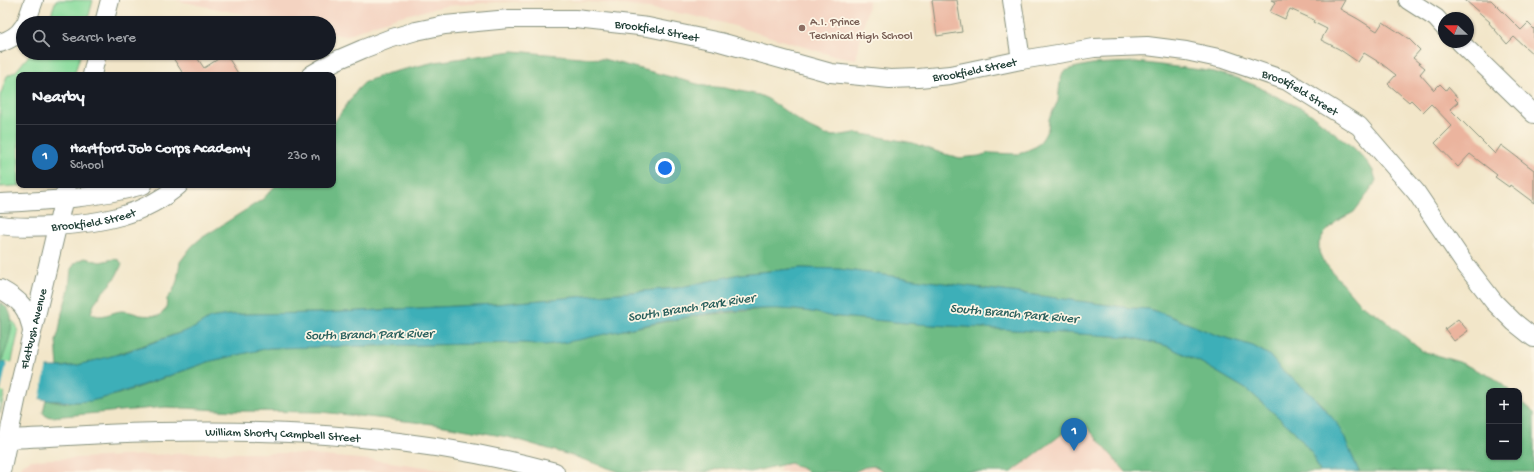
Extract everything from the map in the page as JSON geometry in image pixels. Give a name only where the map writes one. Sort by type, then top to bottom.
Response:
[{"type":"street","points":[[28,16],[34,0]]},
{"type":"street","points":[[106,16],[110,0]]},
{"type":"street","points":[[1012,0],[1021,60]]},
{"type":"street","points":[[1408,0],[1438,20]]},
{"type":"street","name":"Brookfield Street","points":[[316,72],[335,61],[389,39],[409,33],[445,25],[509,19],[576,19],[648,26],[720,42],[812,68],[861,77],[890,79],[950,75],[1021,60],[1094,48],[1147,46],[1186,51],[1223,60],[1287,81],[1359,126],[1416,192],[1464,263],[1494,302],[1514,322],[1534,338]]},
{"type":"street","points":[[0,43],[9,40],[16,35]]},
{"type":"street","points":[[1466,48],[1534,114]]},
{"type":"street","points":[[93,72],[96,60]]},
{"type":"street","name":"Brookfield Street","points":[[0,203],[65,192],[106,194],[131,188]]},
{"type":"street","name":"Brookfield Street","points":[[0,225],[33,227],[57,226],[83,224],[116,218],[137,211],[159,201],[175,188]]},
{"type":"street","name":"Flatbush Avenue","points":[[1,472],[17,396],[65,192]]},
{"type":"street","points":[[0,289],[17,300],[25,309],[29,318],[32,333]]},
{"type":"street","name":"William Shorty Campbell Street","points":[[8,439],[158,432],[249,432],[309,434],[354,437],[426,446],[503,459],[555,472]]},
{"type":"shaded area","points":[[175,0],[563,0],[495,2],[445,6],[397,17],[345,36],[336,34],[336,16],[250,16]]},
{"type":"shaded area","points":[[563,0],[869,0],[856,59],[831,55],[731,25],[690,15],[648,8]]},
{"type":"shaded area","points":[[1075,425],[1085,425],[1126,472],[1012,472]]},
{"type":"shaded area","points":[[196,453],[289,453],[383,461],[460,472],[21,472],[22,465],[31,460]]},
{"type":"shaded area","points":[[790,463],[809,472],[779,472],[781,465]]},
{"type":"shaded area","points":[[875,466],[885,472],[854,472],[865,467]]},
{"type":"green space","points":[[56,0],[93,0],[89,16],[50,16]]},
{"type":"green space","points":[[513,51],[603,59],[705,86],[725,88],[759,95],[768,99],[808,127],[825,135],[835,136],[855,133],[875,136],[913,143],[960,158],[979,156],[989,153],[1019,154],[1037,146],[1048,129],[1049,119],[1058,101],[1060,82],[1063,72],[1073,68],[1092,64],[1136,62],[1209,71],[1237,78],[1259,87],[1307,111],[1355,149],[1368,163],[1376,180],[1372,188],[1354,212],[1337,221],[1323,235],[1319,243],[1319,252],[1323,261],[1360,304],[1377,314],[1422,351],[1459,362],[1494,378],[1506,388],[1486,388],[1486,460],[1522,460],[1522,402],[1534,413],[1534,472],[1359,472],[1353,458],[1324,407],[1281,369],[1269,355],[1253,346],[1216,335],[1149,309],[1131,308],[839,269],[801,268],[759,272],[740,274],[677,288],[496,304],[323,313],[229,315],[210,318],[194,328],[106,358],[78,365],[58,367],[56,340],[69,289],[71,269],[76,262],[85,258],[100,262],[114,259],[119,260],[122,264],[114,279],[96,300],[91,313],[102,316],[124,311],[140,315],[159,316],[166,309],[167,299],[173,291],[177,281],[180,262],[192,246],[200,239],[263,199],[273,188],[336,188],[336,120],[358,89],[365,82],[385,74],[435,62]]},
{"type":"green space","points":[[25,60],[79,60],[75,72],[16,72],[16,186],[0,187],[0,96],[7,76],[16,71]]},
{"type":"green space","points":[[0,302],[6,306],[11,320],[10,335],[1,363]]},
{"type":"green space","points":[[775,308],[820,313],[829,316],[917,324],[1129,337],[1167,346],[1200,362],[1249,391],[1294,431],[1312,453],[1320,472],[1126,472],[1085,425],[1075,425],[1012,472],[885,472],[875,466],[865,467],[854,472],[809,472],[790,463],[750,472],[721,468],[707,472],[620,472],[508,437],[433,424],[321,412],[236,411],[166,407],[51,417],[46,416],[43,413],[46,400],[68,403],[100,399],[122,393],[211,361],[269,348],[524,343],[552,344],[694,316]]},
{"type":"green space","points":[[0,316],[15,323],[18,334],[0,413]]},
{"type":"water","name":"South Branch Park River","points":[[801,268],[839,269],[1131,308],[1149,309],[1216,335],[1253,346],[1269,355],[1281,369],[1311,394],[1336,422],[1359,472],[1320,472],[1312,453],[1294,431],[1249,391],[1200,362],[1167,346],[1129,337],[917,324],[829,316],[805,311],[778,309],[750,309],[693,316],[545,345],[524,343],[269,348],[211,361],[111,396],[91,401],[75,402],[46,400],[0,388],[0,362],[43,367],[78,365],[123,353],[194,328],[210,318],[229,315],[323,313],[496,304],[677,288],[740,274]]},
{"type":"pier","points":[[7,362],[47,365],[39,401],[1,391]]},
{"type":"building","points":[[932,0],[957,0],[962,32],[937,36]]},
{"type":"building","points":[[1271,0],[1345,0],[1340,9],[1377,31],[1383,22],[1409,39],[1420,50],[1413,58],[1425,68],[1420,74],[1434,90],[1440,84],[1446,90],[1448,87],[1457,97],[1455,99],[1458,102],[1450,109],[1495,154],[1501,145],[1534,170],[1534,203],[1510,185],[1509,187],[1495,177],[1497,175],[1470,154],[1458,167],[1435,143],[1452,126],[1431,104],[1423,112],[1411,100],[1409,102],[1388,84],[1396,75],[1378,61],[1364,53],[1358,62],[1339,49],[1321,40],[1327,29],[1313,22],[1314,20],[1290,9],[1285,19],[1270,12],[1275,2]]},
{"type":"building","points":[[1465,0],[1491,0],[1521,30],[1528,23],[1534,29],[1534,55],[1514,37],[1507,44],[1489,23],[1490,22]]},
{"type":"building","points":[[174,60],[199,60],[204,68],[217,60],[230,60],[237,72],[182,72]]},
{"type":"building","points":[[1458,319],[1468,331],[1454,341],[1445,329]]},
{"type":"place","name":"A.I. Prince Technical High School","points":[[802,28]]},
{"type":"place","name":"Hartford Job Corps Academy","points":[[1074,451]]}]
